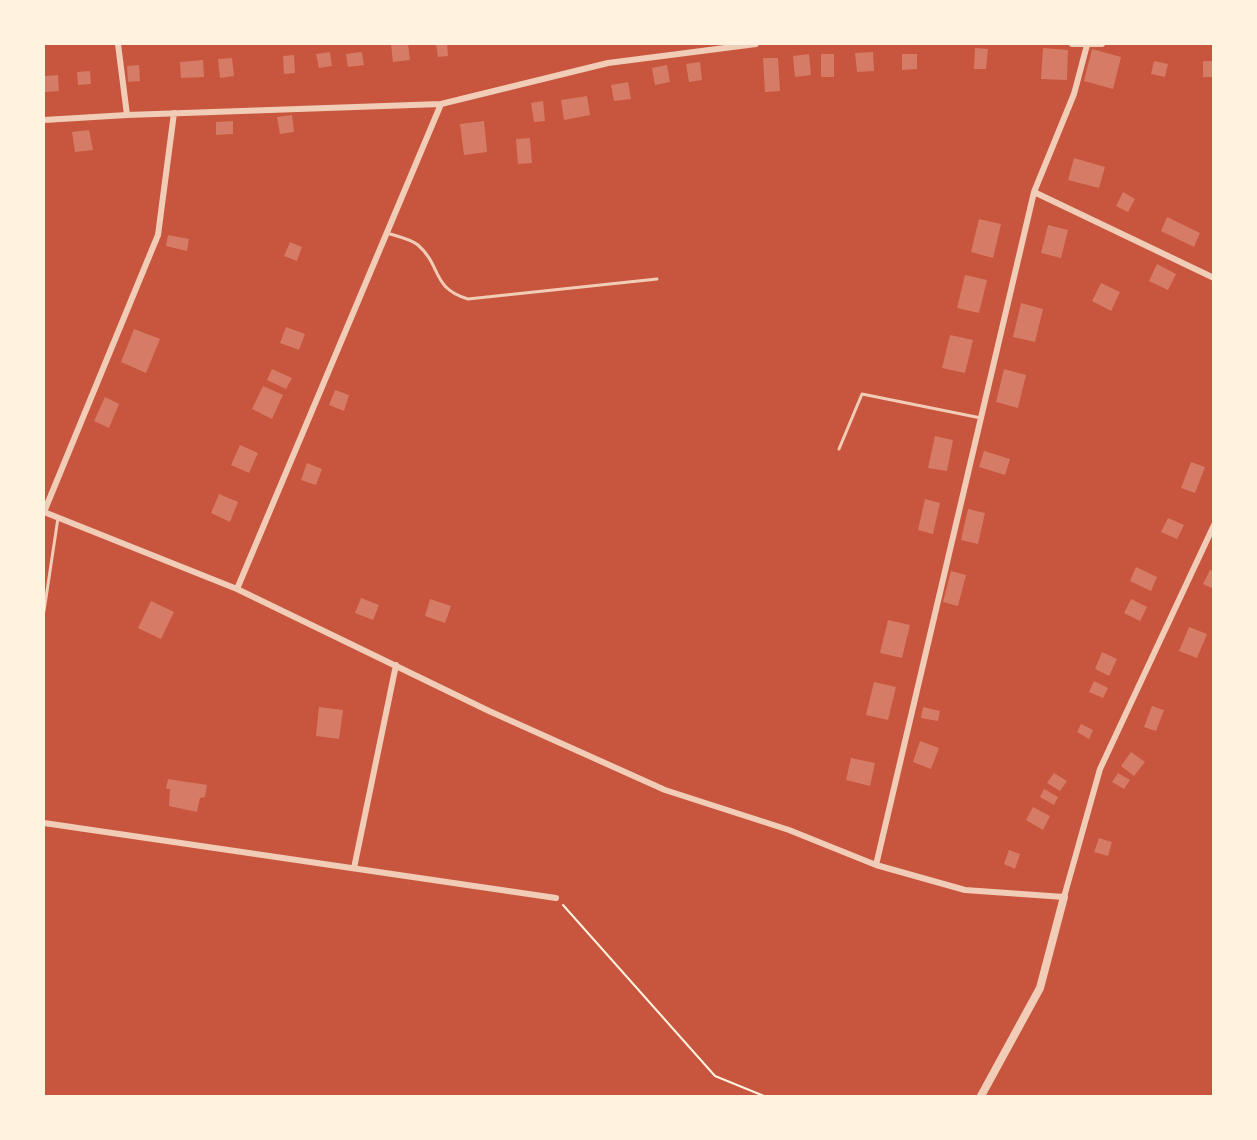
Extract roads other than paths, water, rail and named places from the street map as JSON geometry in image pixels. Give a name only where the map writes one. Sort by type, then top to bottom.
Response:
[{"type":"street","points":[[118,44],[127,115]]},
{"type":"street","points":[[44,120],[441,104],[608,63],[756,44]]},
{"type":"street","points":[[1072,44],[1102,44]]},
{"type":"street","points":[[876,866],[1034,192],[1074,94],[1087,45]]},
{"type":"street","points":[[237,589],[441,104]]},
{"type":"street","points":[[174,113],[158,235],[44,512],[237,589],[489,711],[665,790],[789,830],[876,866],[965,890],[1064,897]]},
{"type":"street","points":[[1034,192],[1214,278]]},
{"type":"street","points":[[981,1096],[1040,988],[1100,769],[1214,525]]},
{"type":"street","points":[[354,868],[396,664]]},
{"type":"street","points":[[44,823],[556,898]]},
{"type":"lane","points":[[387,233],[417,244],[428,258],[439,279],[452,294],[468,299],[657,279]]},
{"type":"lane","points":[[839,449],[862,394],[981,418]]},
{"type":"lane","points":[[44,611],[58,518]]}]
